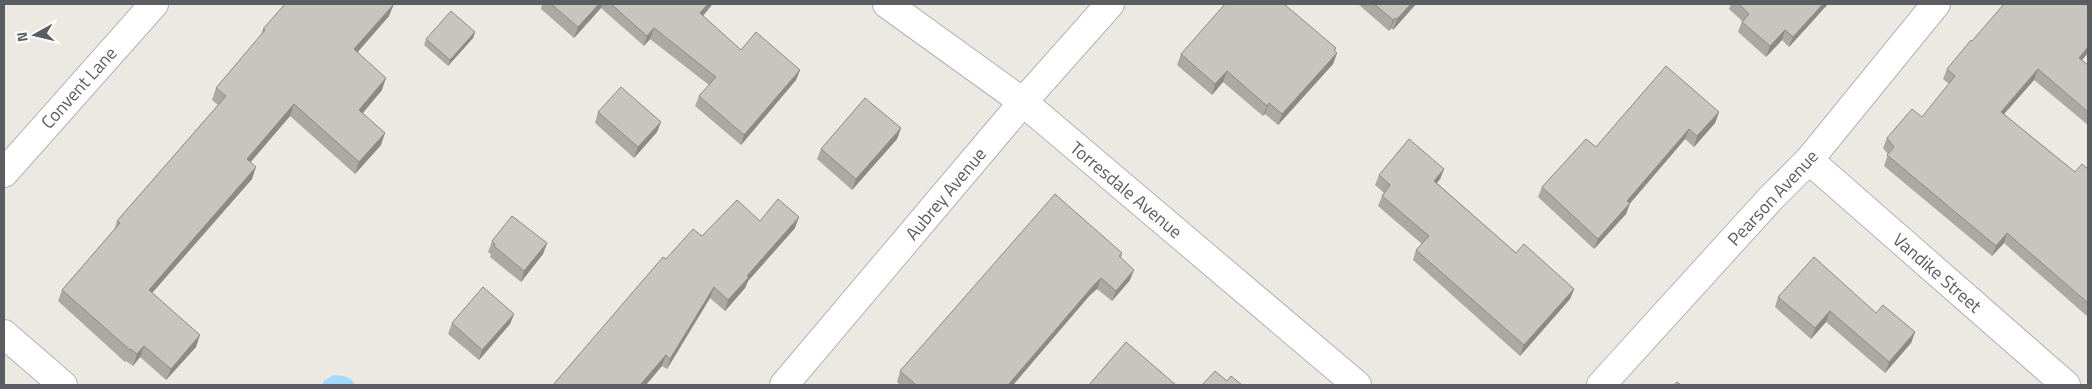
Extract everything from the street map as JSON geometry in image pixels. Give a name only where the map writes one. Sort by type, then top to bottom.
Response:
[{"type":"street","name":"Convent Lane","points":[[4,173],[154,4]]},
{"type":"street","name":"Torresdale Avenue","points":[[887,4],[1023,102],[1356,385]]},
{"type":"street","name":"Aubrey Avenue","points":[[784,385],[1023,102],[1110,4]]},
{"type":"street","name":"Pearson Avenue","points":[[1601,385],[1771,198],[1809,160],[1936,4]]},
{"type":"street","name":"Vandike Street","points":[[1809,160],[2066,385]]},
{"type":"street","points":[[4,334],[63,385]]},
{"type":"water","points":[[334,375],[349,378],[355,385],[322,385],[324,381]]},
{"type":"building","points":[[285,4],[394,4],[354,49],[386,78],[359,110],[385,133],[359,162],[294,104],[247,159],[256,167],[149,290],[200,335],[171,369],[144,346],[137,354],[130,350],[62,290],[120,223],[117,221],[226,96],[216,88]]},
{"type":"building","points":[[551,4],[599,4],[578,27]]},
{"type":"building","points":[[611,4],[708,4],[700,13],[741,50],[756,32],[800,70],[744,135],[699,96],[716,77],[654,28],[647,36]]},
{"type":"building","points":[[1225,4],[1284,4],[1336,48],[1334,50],[1337,53],[1282,114],[1269,103],[1267,106],[1227,71],[1215,84],[1181,54]]},
{"type":"building","points":[[1374,4],[1411,4],[1397,19],[1393,20]]},
{"type":"building","points":[[1739,4],[1823,4],[1793,37],[1785,30],[1770,46],[1742,22],[1749,14]]},
{"type":"building","points":[[2004,4],[2088,4],[2088,47],[2079,58],[2088,65],[2088,112],[2038,69],[2001,112],[2075,172],[2082,164],[2088,169],[2088,303],[2007,233],[1996,246],[1887,155],[1894,147],[1887,138],[1912,109],[1922,117],[1955,76],[1947,69]]},
{"type":"building","points":[[451,11],[475,32],[450,60],[426,39]]},
{"type":"building","points":[[1666,66],[1719,112],[1697,136],[1689,129],[1627,201],[1630,203],[1598,239],[1542,187],[1586,139],[1596,147]]},
{"type":"building","points":[[621,87],[661,122],[638,147],[598,112]]},
{"type":"building","points":[[865,98],[901,128],[856,179],[821,149]]},
{"type":"building","points":[[1409,139],[1444,169],[1434,181],[1516,253],[1524,244],[1574,289],[1524,345],[1416,250],[1429,236],[1382,196],[1390,185],[1379,175]]},
{"type":"building","points":[[1055,194],[1122,253],[1119,256],[1134,270],[1116,291],[1101,278],[1008,385],[916,385],[900,371]]},
{"type":"building","points":[[778,199],[799,217],[728,300],[714,287],[670,359],[666,355],[640,385],[553,385],[663,257],[666,259],[693,229],[702,236],[737,200],[760,221]]},
{"type":"building","points":[[512,216],[547,243],[524,271],[494,246],[495,244],[492,241]]},
{"type":"building","points":[[1814,257],[1876,313],[1883,305],[1915,332],[1889,362],[1830,311],[1815,328],[1778,297]]},
{"type":"building","points":[[483,287],[514,314],[482,350],[452,323]]},
{"type":"building","points":[[1126,342],[1176,385],[1089,385]]},
{"type":"building","points":[[1215,371],[1227,381],[1231,376],[1242,385],[1202,385]]}]
